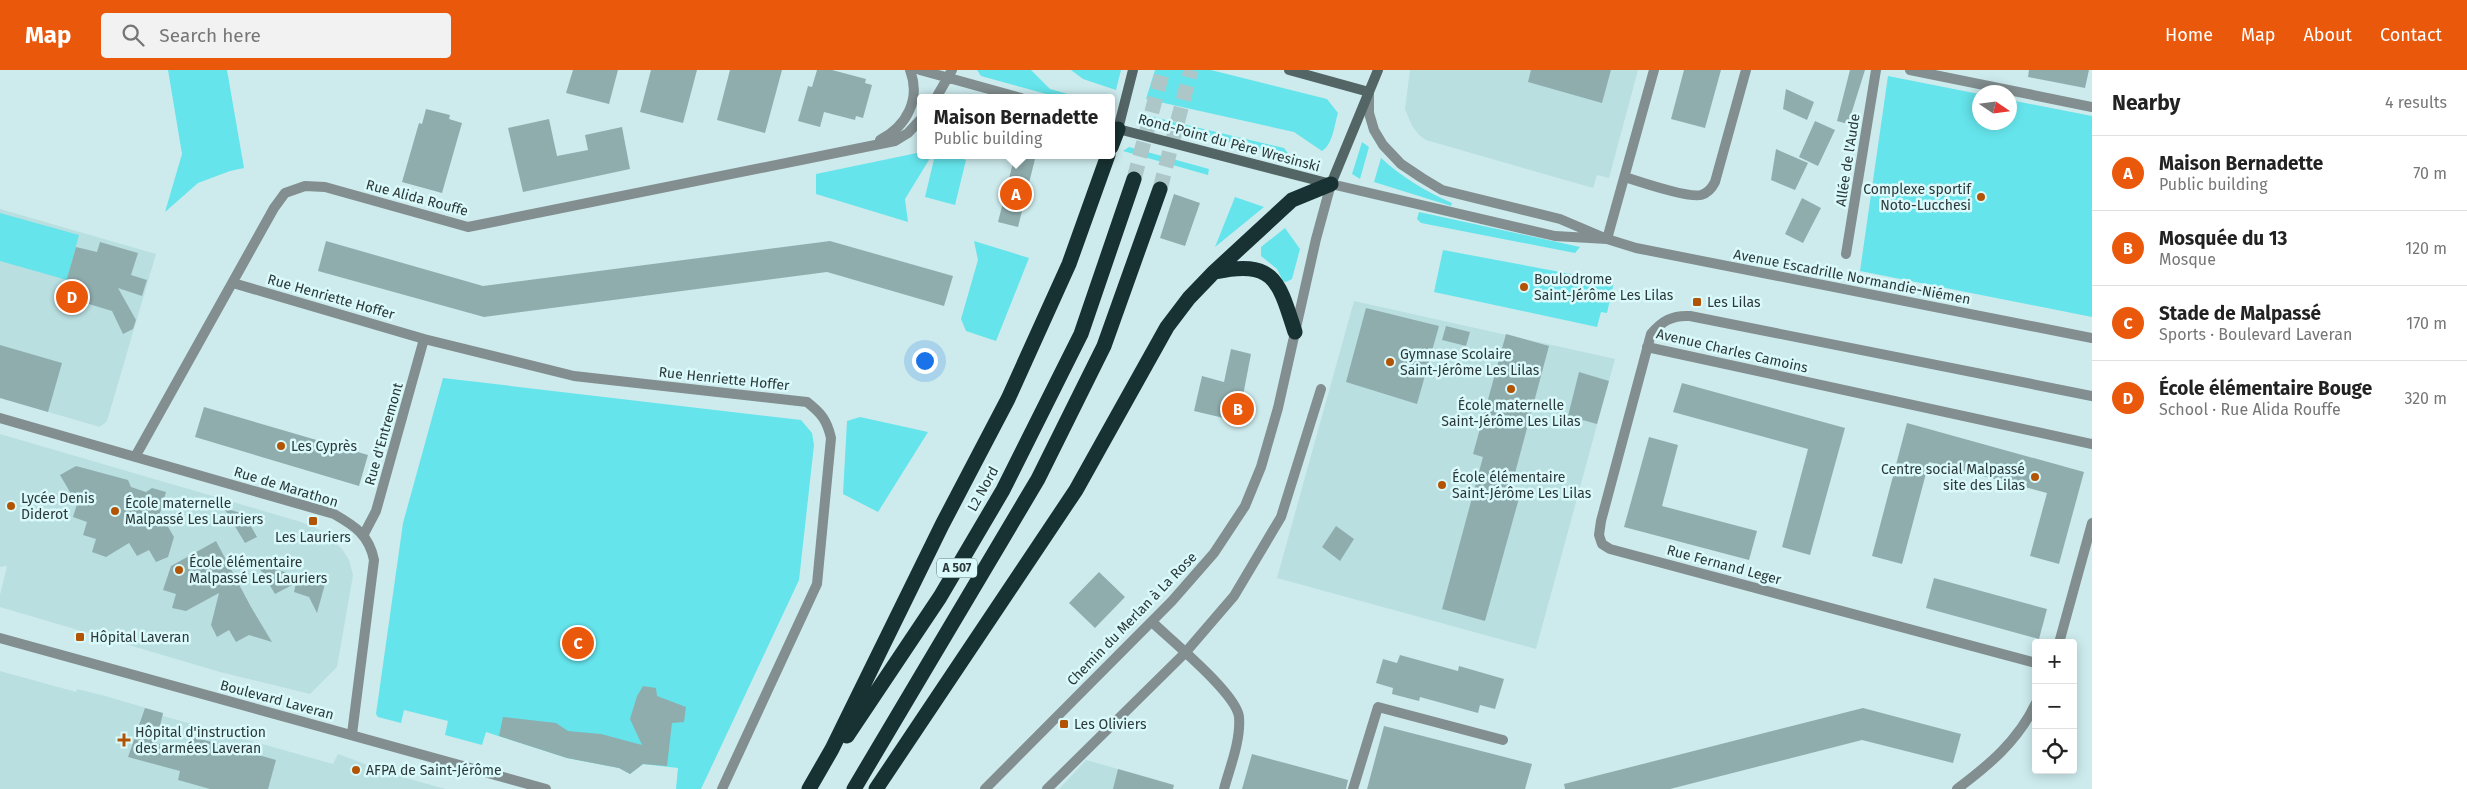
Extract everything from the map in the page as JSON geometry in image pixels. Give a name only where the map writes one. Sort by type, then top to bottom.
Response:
[{"type":"highway","points":[[810,789],[832,749],[937,534],[1008,399],[1069,264],[1107,159]]},
{"type":"highway","name":"L2 Nord","points":[[810,789],[940,597],[1003,490],[1081,334],[1134,180]]},
{"type":"highway","points":[[876,789],[1076,490],[1167,327],[1189,298],[1214,272],[1292,200],[1330,184]]},
{"type":"highway","name":"A 507","points":[[854,789],[1038,479],[1104,346],[1160,189]]},
{"type":"highway","points":[[1214,272],[1244,266],[1265,272],[1275,280],[1282,292],[1296,332]]},
{"type":"main road","name":"Rond-Point du Père Wresinski","points":[[1115,124],[1133,70]]},
{"type":"main road","points":[[1289,70],[1301,71],[1369,92],[1378,70]]},
{"type":"main road","name":"Rond-Point du Père Wresinski","points":[[1115,127],[1330,184],[1369,92]]},
{"type":"street","name":"Rue Alida Rouffe","points":[[870,145],[891,134],[906,117],[915,96],[914,82],[910,70]]},
{"type":"street","points":[[920,70],[950,74],[1009,94]]},
{"type":"street","points":[[1607,239],[1654,70]]},
{"type":"street","points":[[1625,178],[1688,194],[1700,195],[1710,190],[1716,182],[1746,70]]},
{"type":"street","name":"Allée de l'Aude","points":[[1846,254],[1876,70]]},
{"type":"street","points":[[1910,70],[2092,107]]},
{"type":"street","points":[[938,94],[950,74]]},
{"type":"street","name":"Avenue Escadrille Normandie-Niémen","points":[[1369,92],[1369,113],[1374,130],[1383,144],[1402,164],[1442,190],[1560,219],[1607,239],[1636,248],[2092,338]]},
{"type":"street","name":"Rue Alida Rouffe","points":[[135,457],[274,208],[285,193],[305,186],[325,187],[468,227],[901,138],[917,124]]},
{"type":"street","name":"Avenue Escadrille Normandie-Niémen","points":[[1330,184],[1555,236],[1607,239]]},
{"type":"street","name":"Chemin du Merlan à La Rose","points":[[985,789],[1152,622],[1214,553],[1245,506],[1261,467],[1296,332],[1330,184]]},
{"type":"street","name":"Rue Henriette Hoffer","points":[[233,283],[424,339],[574,376],[807,402],[820,412],[828,423],[831,438],[817,584],[722,789]]},
{"type":"street","name":"Avenue Charles Camoins","points":[[2092,396],[1690,316],[1677,316],[1666,320],[1651,334],[1647,347],[2092,444]]},
{"type":"street","name":"Rue d'Entremont","points":[[364,534],[376,511],[424,339]]},
{"type":"street","name":"Rue Fernand Leger","points":[[1647,347],[1601,521],[1599,534],[1602,544],[1610,549],[2032,662]]},
{"type":"street","points":[[1047,789],[1185,653],[1234,596],[1281,517],[1322,390]]},
{"type":"street","name":"Rue de Marathon","points":[[0,418],[334,514],[364,534]]},
{"type":"street","points":[[2060,639],[2092,522]]},
{"type":"street","points":[[352,734],[374,560],[371,547],[364,534]]},
{"type":"street","points":[[1152,622],[1228,693],[1239,715],[1239,730],[1224,789]]},
{"type":"street","name":"Boulevard Laveran","points":[[0,638],[546,789]]},
{"type":"street","points":[[1353,789],[1378,707],[1503,740]]},
{"type":"street","points":[[1957,789],[1986,767],[2013,741],[2032,710]]},
{"type":"shaded area","points":[[168,70],[227,70],[244,168],[198,183],[165,212],[182,154]]},
{"type":"shaded area","points":[[977,70],[1031,70],[1050,89],[1068,94],[1046,94],[981,76]]},
{"type":"shaded area","points":[[1071,70],[1121,70],[1116,90],[1083,79]]},
{"type":"shaded area","points":[[1155,70],[1211,70],[1327,99],[1338,113],[1333,134],[1329,144],[1322,151],[1294,132],[1146,99]]},
{"type":"shaded area","points":[[1410,70],[1638,70],[1609,178],[1597,175],[1593,188],[1426,140],[1412,126],[1405,109]]},
{"type":"shaded area","name":"Complexe sportif Noto-Lucchesi","points":[[1888,76],[1972,93],[1972,130],[2017,130],[2017,101],[2092,116],[2092,317],[1860,271]]},
{"type":"shaded area","points":[[1145,115],[1284,148],[1291,157],[1151,123]]},
{"type":"shaded area","points":[[1362,142],[1369,147],[1360,179],[1352,174]]},
{"type":"shaded area","points":[[1129,147],[1209,169],[1208,175],[1123,151]]},
{"type":"shaded area","points":[[917,153],[917,159],[930,159],[905,199],[908,222],[816,194],[816,174]]},
{"type":"shaded area","points":[[1381,158],[1415,184],[1452,203],[1451,206],[1374,182]]},
{"type":"shaded area","points":[[934,159],[966,160],[955,205],[925,197]]},
{"type":"shaded area","points":[[1235,197],[1264,207],[1215,247]]},
{"type":"shaded area","points":[[0,209],[156,254],[107,421],[100,427],[0,398]]},
{"type":"shaded area","points":[[1419,212],[1580,247],[1575,253],[1421,223],[1417,219]]},
{"type":"shaded area","points":[[0,213],[79,235],[67,280],[0,261]]},
{"type":"shaded area","points":[[1285,228],[1300,249],[1292,279],[1286,282],[1283,281],[1277,269],[1261,256],[1261,247]]},
{"type":"shaded area","points":[[974,241],[1029,258],[996,341],[966,331],[961,319],[978,260]]},
{"type":"shaded area","name":"Boulodrome Saint-Jérôme Les Lilas","points":[[1443,250],[1614,282],[1607,313],[1601,312],[1597,327],[1434,292]]},
{"type":"shaded area","name":"École élémentaire Saint-Jérôme Les Lilas","points":[[1354,301],[1615,359],[1536,649],[1277,578]]},
{"type":"shaded area","points":[[443,378],[801,420],[812,433],[814,445],[799,580],[701,789],[676,789],[678,768],[643,764],[630,774],[619,768],[567,758],[486,732],[482,745],[445,735],[448,721],[404,710],[401,723],[378,717],[376,714],[403,523]]},
{"type":"shaded area","points":[[860,417],[928,432],[878,512],[843,494],[847,421]]},
{"type":"shaded area","name":"École élémentaire Malpassé Les Lauriers","points":[[0,434],[301,522],[325,532],[342,549],[349,560],[353,575],[337,667],[310,694],[220,672],[0,607],[0,595],[7,566],[0,567]]},
{"type":"shaded area","name":"Hôpital d'instruction des armées Laveran","points":[[0,671],[76,692],[77,689],[105,696],[163,713],[163,716],[333,764],[338,754],[398,776],[446,789],[0,789]]},
{"type":"shaded area","points":[[1086,760],[1157,780],[1155,789],[1059,789]]},
{"type":"building","points":[[573,70],[618,70],[609,104],[566,93]]},
{"type":"building","points":[[651,70],[697,70],[683,123],[640,112]]},
{"type":"building","points":[[730,70],[782,70],[765,133],[717,120]]},
{"type":"building","points":[[817,70],[832,70],[866,79],[865,83],[872,85],[863,118],[856,116],[855,120],[824,112],[820,127],[798,121],[808,86],[812,87]]},
{"type":"building","points":[[1531,70],[1611,70],[1602,103],[1528,82]]},
{"type":"building","points":[[1684,70],[1721,70],[1705,128],[1671,119]]},
{"type":"building","points":[[1850,70],[1865,70],[1848,124],[1837,121]]},
{"type":"building","points":[[2029,70],[2089,70],[2085,88],[2028,77]]},
{"type":"building","points":[[1786,89],[1814,102],[1807,120],[1783,109]]},
{"type":"building","points":[[426,109],[450,115],[449,119],[462,123],[442,193],[402,182],[419,123],[422,124]]},
{"type":"building","points":[[549,119],[557,156],[588,150],[585,135],[622,127],[630,169],[523,192],[508,128]]},
{"type":"building","points":[[1815,121],[1835,130],[1818,166],[1799,157]]},
{"type":"building","points":[[1776,149],[1808,163],[1795,190],[1771,180]]},
{"type":"building","points":[[1014,159],[1035,159],[1018,227],[998,222]]},
{"type":"building","points":[[1174,194],[1200,203],[1185,246],[1160,238]]},
{"type":"building","points":[[1802,198],[1821,208],[1803,243],[1785,234]]},
{"type":"building","points":[[326,241],[483,286],[830,241],[953,276],[944,306],[827,272],[484,317],[318,271]]},
{"type":"building","points":[[100,242],[138,253],[131,275],[147,280],[142,296],[118,288],[136,320],[133,329],[123,334],[112,311],[62,296],[76,247],[97,252]]},
{"type":"building","name":"Gymnase Scolaire Saint-Jérôme Les Lilas","points":[[1366,308],[1439,326],[1417,404],[1346,382]]},
{"type":"building","points":[[1446,326],[1470,332],[1466,346],[1442,340]]},
{"type":"building","points":[[1506,334],[1549,346],[1511,488],[1521,491],[1485,621],[1442,609],[1483,457],[1473,454]]},
{"type":"building","points":[[0,345],[62,363],[48,412],[0,398]]},
{"type":"building","points":[[1231,349],[1251,354],[1240,411],[1232,408],[1228,419],[1194,411],[1202,376],[1224,382]]},
{"type":"building","points":[[1579,372],[1609,381],[1597,424],[1568,416]]},
{"type":"building","points":[[1682,383],[1845,428],[1810,555],[1782,547],[1808,449],[1673,412]]},
{"type":"building","name":"Les Cyprès","points":[[204,407],[368,455],[359,486],[195,437]]},
{"type":"building","points":[[1907,423],[2084,472],[2059,564],[2030,556],[2047,493],[1929,462],[1902,564],[1872,556]]},
{"type":"building","points":[[1649,437],[1678,445],[1662,506],[1757,531],[1749,560],[1624,527]]},
{"type":"building","points":[[76,466],[128,480],[131,487],[146,492],[152,488],[166,492],[160,513],[174,537],[168,557],[156,562],[149,550],[137,556],[129,543],[106,557],[92,552],[96,539],[83,535],[87,522],[73,517],[77,504],[60,475]]},
{"type":"building","points":[[224,508],[244,514],[257,537],[245,543]]},
{"type":"building","points":[[1336,526],[1354,539],[1340,561],[1322,547]]},
{"type":"building","points":[[216,541],[272,642],[249,635],[236,642],[229,630],[217,637],[211,625],[219,593],[186,611],[172,608],[176,594],[163,590],[171,566]]},
{"type":"building","points":[[257,564],[325,584],[317,613],[309,597],[294,592],[296,583],[275,594]]},
{"type":"building","points":[[1099,572],[1125,597],[1095,628],[1069,603]]},
{"type":"building","points":[[1934,578],[2047,609],[2039,639],[1926,608]]},
{"type":"building","points":[[1400,655],[1458,671],[1459,666],[1504,679],[1495,709],[1480,705],[1478,713],[1420,697],[1419,701],[1392,694],[1393,688],[1376,683],[1383,659],[1397,663]]},
{"type":"building","points":[[643,686],[656,688],[657,696],[686,707],[684,722],[672,723],[667,766],[643,764],[630,774],[619,768],[567,758],[499,736],[503,717],[556,723],[568,731],[601,734],[642,745],[630,719],[637,696]]},
{"type":"building","points":[[145,708],[163,713],[156,743],[186,752],[190,736],[276,760],[268,789],[210,789],[178,780],[180,771],[128,757]]},
{"type":"building","points":[[1863,708],[1961,734],[1953,763],[1862,740],[1670,789],[1565,789],[1564,784]]},
{"type":"building","points":[[1384,726],[1532,764],[1525,789],[1367,789]]},
{"type":"building","points":[[1252,754],[1348,780],[1346,789],[1242,789]]},
{"type":"building","points":[[1118,769],[1174,785],[1173,789],[1113,789]]},
{"type":"tunnel","points":[[1134,179],[1163,70]]},
{"type":"tunnel","points":[[1160,189],[1191,70]]},
{"type":"place","name":"Maison Bernadette","points":[[1016,194]]},
{"type":"place","name":"Complexe sportif Noto-Lucchesi","points":[[1981,197]]},
{"type":"place","name":"Boulodrome Saint-Jérôme Les Lilas","points":[[1524,287]]},
{"type":"place","name":"École élémentaire Bouge","points":[[72,297]]},
{"type":"place","name":"Les Lilas","points":[[1697,302]]},
{"type":"place","name":"Gymnase Scolaire Saint-Jérôme Les Lilas","points":[[1390,362]]},
{"type":"place","name":"École maternelle Saint-Jérôme Les Lilas","points":[[1511,389]]},
{"type":"place","name":"Mosquée du 13","points":[[1238,409]]},
{"type":"place","name":"Les Cyprès","points":[[281,446]]},
{"type":"place","name":"Centre social Malpassé site des Lilas","points":[[2035,477]]},
{"type":"place","name":"École élémentaire Saint-Jérôme Les Lilas","points":[[1442,485]]},
{"type":"place","name":"Lycée Denis Diderot","points":[[11,506]]},
{"type":"place","name":"École maternelle Malpassé Les Lauriers","points":[[115,511]]},
{"type":"place","name":"Les Lauriers","points":[[313,521]]},
{"type":"place","name":"École élémentaire Malpassé Les Lauriers","points":[[179,570]]},
{"type":"place","name":"Hôpital Laveran","points":[[80,637]]},
{"type":"place","name":"Stade de Malpassé","points":[[578,643]]},
{"type":"place","name":"Les Oliviers","points":[[1064,724]]},
{"type":"place","name":"Hôpital d'instruction des armées Laveran","points":[[124,740]]},
{"type":"place","name":"AFPA de Saint-Jérôme","points":[[356,770]]}]
